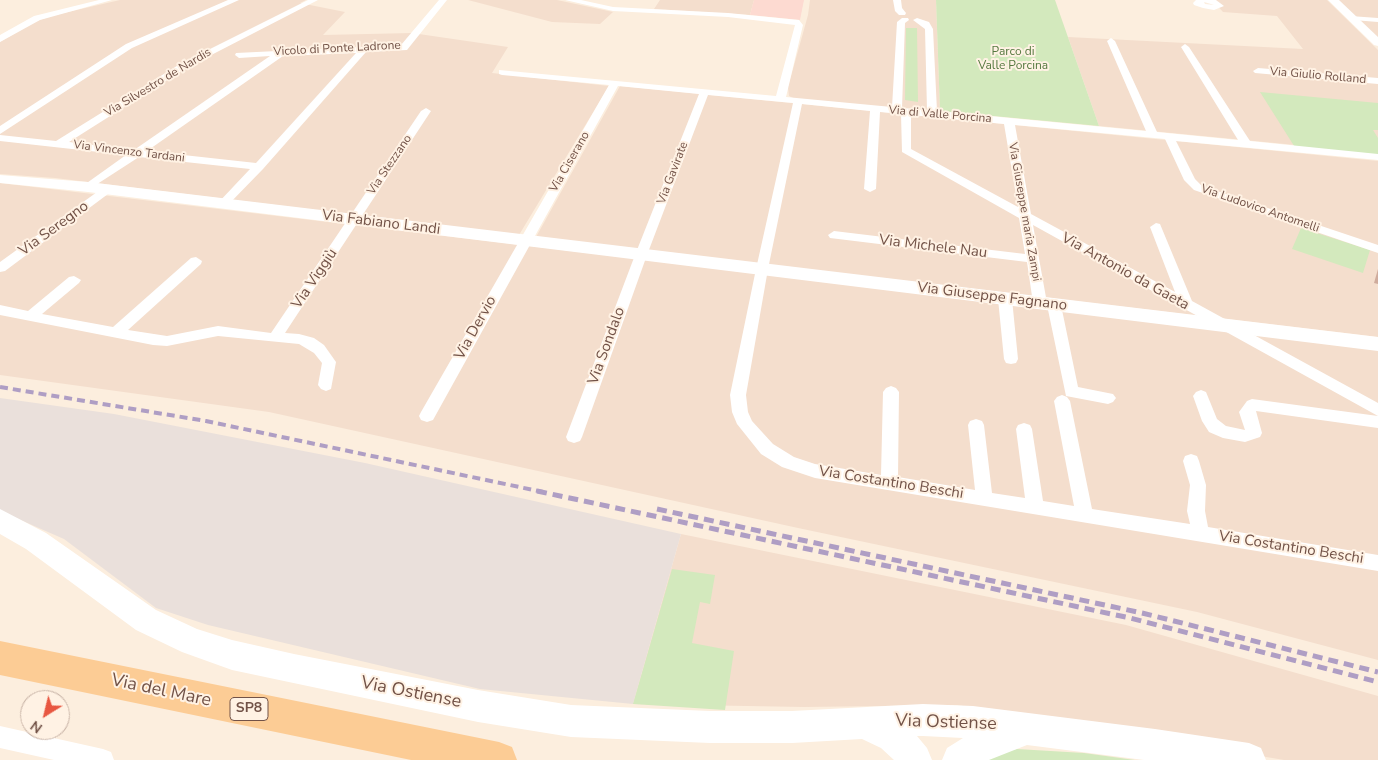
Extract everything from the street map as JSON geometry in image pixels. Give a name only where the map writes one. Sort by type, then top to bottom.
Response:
[{"type":"main road","name":"Via Ostiense","points":[[0,520],[36,542],[146,620],[193,642],[248,658],[469,704],[556,719],[604,724],[739,727],[932,720],[1029,728],[1249,760]]},
{"type":"main road","name":"Via del Mare","points":[[0,658],[499,760]]},
{"type":"main road","name":"Via Ostiense","points":[[862,722],[892,737],[904,746],[915,760]]},
{"type":"main road","name":"Via Ostiense","points":[[959,760],[978,748],[1029,728]]},
{"type":"street","points":[[0,131],[129,46],[234,0]]},
{"type":"street","name":"Via Silvestro de Nardis","points":[[59,144],[183,66],[314,0]]},
{"type":"street","name":"Vicolo di Ponte Ladrone","points":[[240,55],[404,48],[443,0]]},
{"type":"street","points":[[569,0],[613,9],[767,18],[799,24],[780,100]]},
{"type":"street","points":[[897,0],[898,9],[904,16]]},
{"type":"street","points":[[1333,0],[1378,43]]},
{"type":"street","points":[[0,39],[37,18],[104,1]]},
{"type":"street","points":[[904,16],[916,14],[920,17],[916,20],[926,24],[929,30],[932,114]]},
{"type":"street","points":[[902,111],[901,22],[904,16]]},
{"type":"street","points":[[1353,18],[1378,20]]},
{"type":"street","points":[[1111,42],[1152,135]]},
{"type":"street","points":[[1185,48],[1246,144]]},
{"type":"street","points":[[223,204],[259,167],[363,50]]},
{"type":"street","points":[[88,187],[281,53]]},
{"type":"street","name":"Via Giulio Rolland","points":[[1258,71],[1378,81]]},
{"type":"street","name":"Via di Valle Porcina","points":[[502,72],[1378,156]]},
{"type":"street","name":"Via Ciserano","points":[[526,241],[615,83]]},
{"type":"street","name":"Via Gavirate","points":[[641,255],[705,92]]},
{"type":"street","name":"Via Costantino Beschi","points":[[798,101],[738,387],[738,406],[745,424],[767,449],[794,465],[815,471],[1378,563]]},
{"type":"street","points":[[870,189],[875,109]]},
{"type":"street","name":"Via Stezzano","points":[[354,220],[426,111]]},
{"type":"street","name":"Via Antonio da Gaeta","points":[[902,111],[906,150],[1378,410]]},
{"type":"street","name":"Via Giuseppe maria Zampi","points":[[1009,121],[1032,259],[1047,304],[1070,392],[1108,398]]},
{"type":"street","name":"Via Ludovico Antomelli","points":[[1169,137],[1190,180],[1198,188],[1378,249]]},
{"type":"street","name":"Via Vincenzo Tardani","points":[[0,138],[259,167]]},
{"type":"street","name":"Via Fabiano Landi","points":[[0,179],[108,189],[762,269]]},
{"type":"street","name":"Via Seregno","points":[[0,268],[108,189]]},
{"type":"street","name":"Via Viggiù","points":[[275,338],[354,220]]},
{"type":"street","points":[[1156,227],[1187,306]]},
{"type":"street","name":"Via Michele Nau","points":[[834,235],[1032,259]]},
{"type":"street","name":"Via Dervio","points":[[427,416],[526,241]]},
{"type":"street","name":"Via Sondalo","points":[[574,437],[641,255]]},
{"type":"street","points":[[117,332],[196,261]]},
{"type":"street","name":"Via Giuseppe Fagnano","points":[[762,269],[1378,344]]},
{"type":"street","points":[[30,316],[74,280]]},
{"type":"street","points":[[1005,299],[1011,359]]},
{"type":"street","points":[[0,310],[167,341],[218,331],[299,339],[309,342],[319,349],[329,362],[326,385]]},
{"type":"street","points":[[889,482],[890,392]]},
{"type":"street","points":[[1201,396],[1210,421],[1215,428],[1223,432],[1245,436],[1254,433],[1247,412],[1252,405],[1378,422]]},
{"type":"street","points":[[1062,401],[1084,514]]},
{"type":"street","points":[[976,425],[984,498]]},
{"type":"street","points":[[1024,429],[1035,506]]},
{"type":"street","points":[[1192,461],[1198,485],[1196,511],[1200,534]]},
{"type":"street","points":[[0,737],[88,759]]},
{"type":"shaded area","points":[[120,0],[306,0],[300,3],[345,12],[323,35],[412,33],[508,47],[492,73],[609,86],[519,235],[55,178],[0,174],[0,42],[36,21]]},
{"type":"shaded area","points":[[468,0],[557,0],[613,12],[600,24],[552,22]]},
{"type":"shaded area","points":[[660,0],[754,0],[750,15],[654,9]]},
{"type":"shaded area","points":[[754,0],[804,0],[800,20],[750,15]]},
{"type":"shaded area","points":[[810,0],[936,0],[940,111],[920,111],[795,99],[789,96],[788,87],[808,15]]},
{"type":"shaded area","points":[[1212,0],[1327,0],[1378,50],[1378,153],[1099,126],[1068,37],[1303,49],[1277,16],[1223,12]]},
{"type":"shaded area","points":[[1330,0],[1378,0],[1378,45]]},
{"type":"shaded area","points":[[620,86],[1378,161],[1378,337],[536,237]]},
{"type":"shaded area","points":[[0,183],[1378,347],[1378,660],[1197,612],[798,528],[269,412],[0,375]]},
{"type":"shaded area","points":[[0,398],[114,414],[365,463],[681,534],[633,704],[480,689],[208,625],[156,608],[64,539],[0,511]]},
{"type":"shaded area","points":[[681,534],[1126,625],[1378,696],[1378,760],[1284,760],[957,705],[804,707],[633,704]]},
{"type":"green space","name":"Parco di Valle Porcina","points":[[936,0],[1055,0],[1099,126],[940,111]]},
{"type":"green space","points":[[906,28],[917,28],[918,102],[905,100]]},
{"type":"green space","points":[[1260,92],[1378,103],[1378,130],[1373,130],[1378,138],[1378,157],[1296,149]]},
{"type":"green space","points":[[1301,228],[1370,250],[1363,273],[1292,249]]},
{"type":"green space","points":[[672,569],[715,575],[710,604],[700,602],[692,643],[734,651],[725,710],[633,704]]},
{"type":"green space","points":[[1017,749],[1084,753],[1135,760],[981,760],[990,753]]},
{"type":"railway","points":[[0,387],[206,421],[543,492]]},
{"type":"railway","points":[[537,491],[1130,618],[1378,682]]},
{"type":"railway","points":[[657,509],[1142,613],[1378,672]]}]
